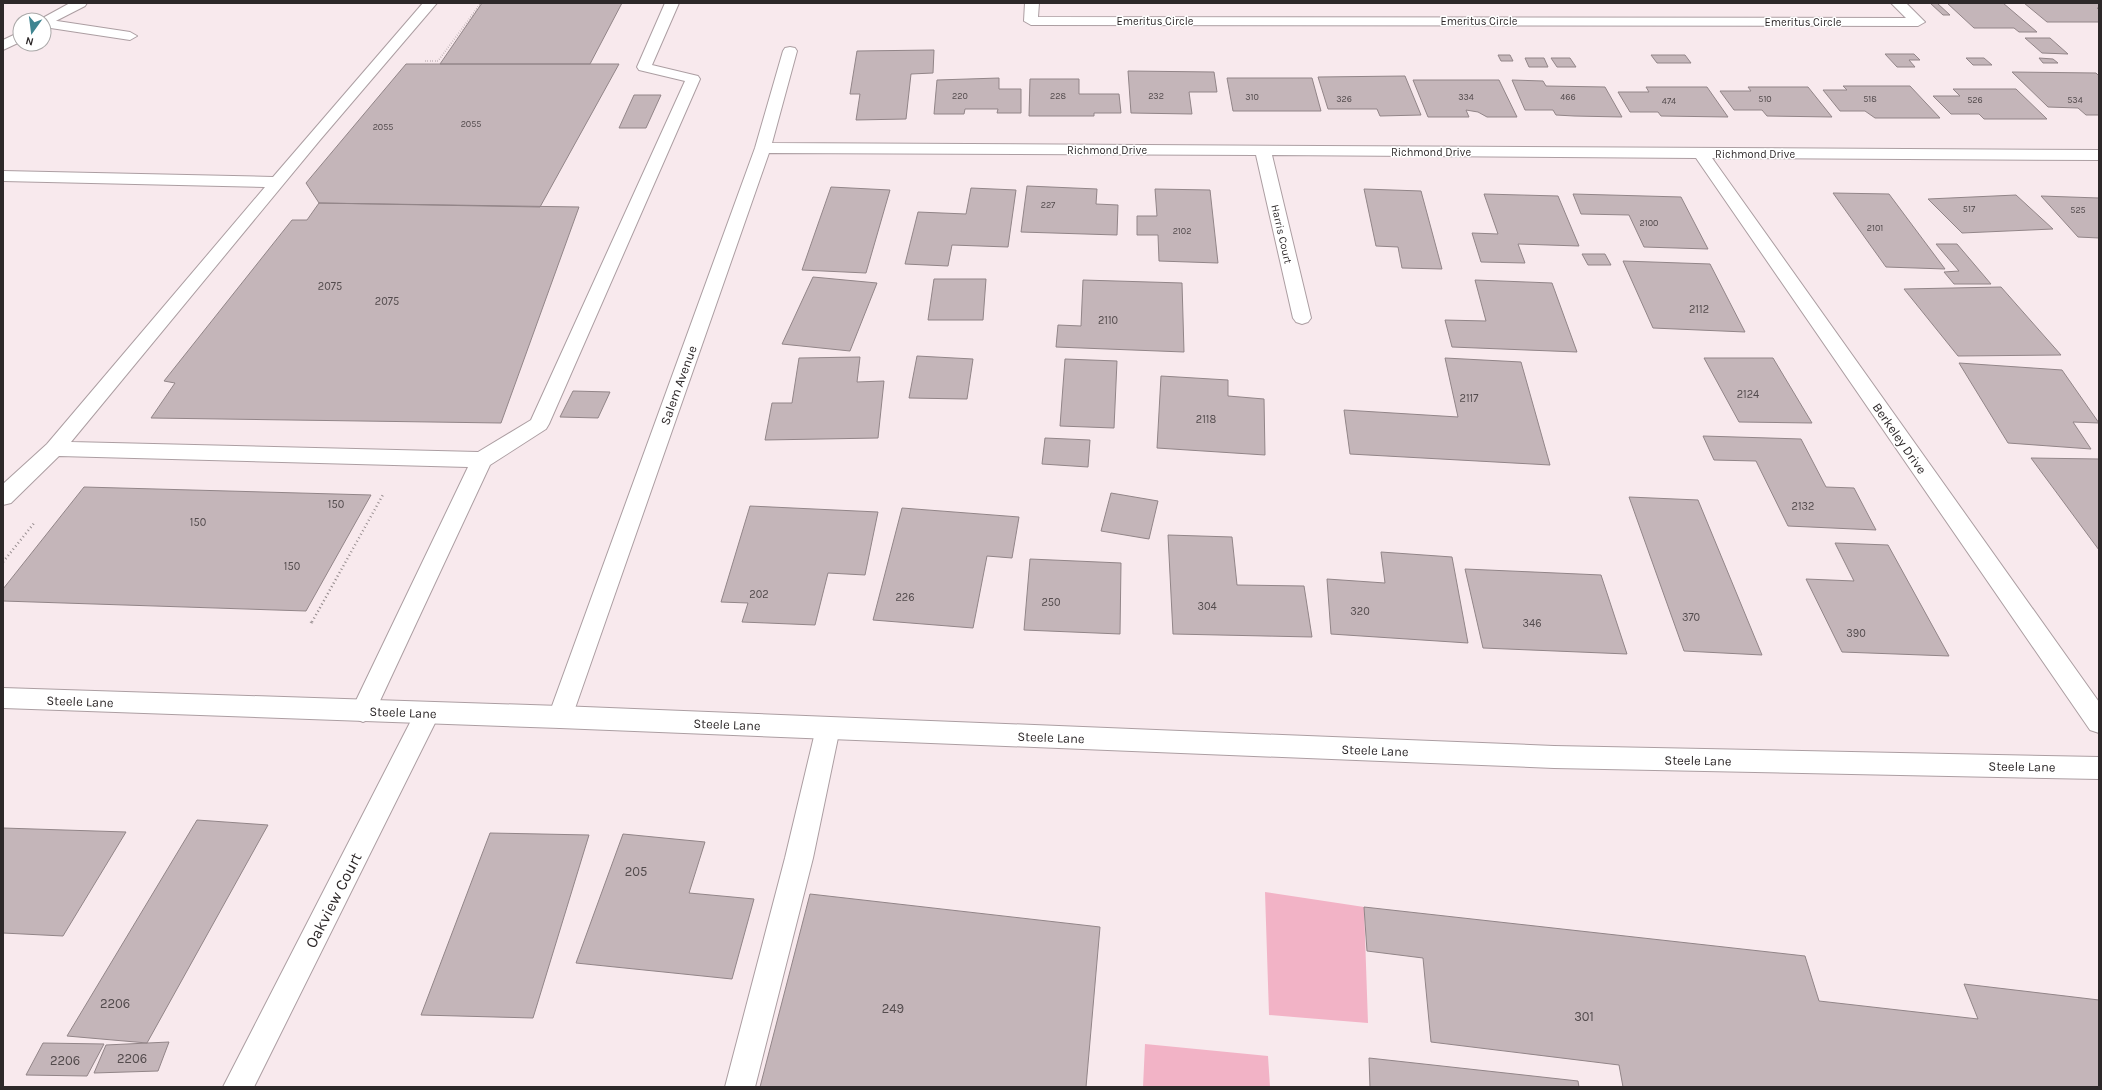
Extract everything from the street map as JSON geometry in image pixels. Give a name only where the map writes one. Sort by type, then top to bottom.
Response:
[{"type":"street","points":[[52,19],[80,3]]},
{"type":"street","points":[[3,497],[54,449],[430,3]]},
{"type":"street","points":[[363,711],[482,460],[540,424],[693,79],[644,67],[672,3]]},
{"type":"street","name":"Emeritus Circle","points":[[1032,3],[1031,21],[1918,22],[1898,3]]},
{"type":"street","points":[[52,24],[130,36]]},
{"type":"street","name":"Salem Avenue","points":[[560,717],[763,148],[790,51]]},
{"type":"street","name":"Richmond Drive","points":[[763,148],[2099,155]]},
{"type":"street","name":"Harris Court","points":[[1263,151],[1302,318]]},
{"type":"street","name":"Berkeley Drive","points":[[1701,153],[2099,722]]},
{"type":"street","points":[[3,176],[278,182]]},
{"type":"street","points":[[54,449],[482,460]]},
{"type":"street","name":"Steele Lane","points":[[3,698],[428,714],[560,717],[1554,758],[2099,768]]},
{"type":"street","name":"Oakview Court","points":[[238,1087],[428,714]]},
{"type":"street","points":[[740,1087],[799,858],[828,728]]},
{"type":"path","points":[[311,623],[385,492]]},
{"type":"shaded area","points":[[1265,892],[1364,907],[1368,1023],[1269,1015]]},
{"type":"shaded area","points":[[1145,1044],[1268,1056],[1270,1087],[1143,1087]]},
{"type":"building","points":[[482,3],[622,3],[590,64],[440,64]]},
{"type":"building","points":[[1930,3],[1937,3],[1950,15],[1943,15]]},
{"type":"building","points":[[1947,3],[2003,3],[2037,32],[2019,32],[2014,28],[1974,28]]},
{"type":"building","points":[[2024,3],[2099,3],[2099,8],[2097,8],[2099,10],[2099,22],[2047,22]]},
{"type":"building","points":[[2025,38],[2050,38],[2068,54],[2042,53]]},
{"type":"building","points":[[934,50],[933,73],[911,74],[906,119],[856,120],[860,94],[850,94],[857,51]]},
{"type":"building","points":[[1885,54],[1914,54],[1920,60],[1909,60],[1915,67],[1897,67]]},
{"type":"building","points":[[1498,55],[1510,55],[1513,61],[1501,61]]},
{"type":"building","points":[[1651,55],[1685,55],[1691,63],[1657,63]]},
{"type":"building","points":[[1525,58],[1544,58],[1548,67],[1529,67]]},
{"type":"building","points":[[1551,58],[1570,58],[1576,67],[1557,67]]},
{"type":"building","points":[[1966,58],[1984,58],[1992,65],[1973,65]]},
{"type":"building","points":[[2039,58],[2053,59],[2058,63],[2043,63]]},
{"type":"building","points":[[406,64],[619,64],[540,207],[319,203],[306,183]]},
{"type":"building","points":[[1128,71],[1214,72],[1217,92],[1189,92],[1192,114],[1131,113]]},
{"type":"building","points":[[2012,72],[2096,73],[2099,76],[2099,115],[2086,115],[2078,108],[2048,107]]},
{"type":"building","points":[[1405,76],[1421,115],[1380,116],[1377,109],[1328,109],[1318,77]]},
{"type":"building","points":[[999,78],[999,89],[1021,89],[1021,113],[997,113],[998,109],[965,109],[964,114],[934,114],[937,80]]},
{"type":"building","points":[[1227,78],[1312,78],[1321,111],[1233,111]]},
{"type":"building","points":[[1030,79],[1079,79],[1079,94],[1119,94],[1121,113],[1094,113],[1094,116],[1029,116]]},
{"type":"building","points":[[1413,80],[1499,80],[1517,117],[1487,117],[1478,112],[1466,110],[1469,117],[1428,117]]},
{"type":"building","points":[[1512,80],[1543,81],[1546,86],[1605,87],[1622,117],[1556,115],[1553,110],[1525,110]]},
{"type":"building","points":[[1843,86],[1910,86],[1940,118],[1875,118],[1865,111],[1840,111],[1823,90],[1847,90]]},
{"type":"building","points":[[1646,87],[1707,87],[1728,117],[1661,116],[1658,112],[1630,112],[1618,92],[1649,92]]},
{"type":"building","points":[[1748,87],[1808,87],[1832,117],[1767,116],[1762,110],[1734,110],[1720,91],[1751,91]]},
{"type":"building","points":[[1953,89],[2016,89],[2047,119],[1984,119],[1979,114],[1951,114],[1933,96],[1960,96]]},
{"type":"building","points":[[634,95],[661,95],[646,128],[619,128]]},
{"type":"building","points":[[1027,186],[1097,189],[1096,204],[1118,205],[1117,235],[1021,232]]},
{"type":"building","points":[[831,187],[890,190],[866,273],[802,270]]},
{"type":"building","points":[[971,188],[1016,190],[1008,247],[952,245],[948,266],[905,264],[918,212],[966,214]]},
{"type":"building","points":[[1155,189],[1210,190],[1218,263],[1159,261],[1158,235],[1137,235],[1137,216],[1157,216]]},
{"type":"building","points":[[1364,189],[1421,191],[1442,269],[1402,268],[1398,247],[1376,246]]},
{"type":"building","points":[[1833,193],[1889,194],[1945,269],[1886,267]]},
{"type":"building","points":[[1484,194],[1558,196],[1579,246],[1518,244],[1525,263],[1481,262],[1472,233],[1498,234]]},
{"type":"building","points":[[1573,194],[1681,197],[1708,249],[1644,247],[1629,215],[1581,214]]},
{"type":"building","points":[[2016,195],[2053,229],[1962,233],[1928,199]]},
{"type":"building","points":[[2041,196],[2099,198],[2099,238],[2078,237]]},
{"type":"building","points":[[319,203],[579,207],[501,423],[151,418],[175,383],[164,381],[292,220],[307,220]]},
{"type":"building","points":[[1936,244],[1957,244],[1991,284],[1954,284],[1944,272],[1959,271]]},
{"type":"building","points":[[1582,254],[1605,254],[1611,265],[1588,265]]},
{"type":"building","points":[[1623,261],[1710,264],[1745,332],[1653,328]]},
{"type":"building","points":[[813,277],[877,283],[850,351],[782,344]]},
{"type":"building","points":[[934,279],[986,279],[983,320],[928,320]]},
{"type":"building","points":[[1083,280],[1182,283],[1184,352],[1056,347],[1058,325],[1081,326]]},
{"type":"building","points":[[1475,280],[1552,283],[1577,352],[1452,347],[1445,320],[1486,321]]},
{"type":"building","points":[[2001,287],[2061,355],[1958,356],[1904,289]]},
{"type":"building","points":[[917,356],[973,359],[967,399],[909,398]]},
{"type":"building","points":[[860,357],[857,382],[884,381],[878,438],[765,440],[772,403],[792,403],[799,358]]},
{"type":"building","points":[[1445,358],[1521,362],[1550,465],[1350,454],[1344,410],[1458,417]]},
{"type":"building","points":[[1704,358],[1773,358],[1812,423],[1739,422]]},
{"type":"building","points":[[1065,359],[1117,361],[1114,428],[1060,426]]},
{"type":"building","points":[[1959,363],[2062,370],[2099,423],[2073,422],[2091,449],[2008,443]]},
{"type":"building","points":[[1161,376],[1228,380],[1228,396],[1264,399],[1265,455],[1157,448]]},
{"type":"building","points":[[573,391],[610,392],[598,418],[560,417]]},
{"type":"building","points":[[1703,436],[1801,439],[1826,487],[1854,488],[1876,530],[1788,526],[1756,461],[1714,460]]},
{"type":"building","points":[[1045,438],[1090,440],[1088,467],[1042,464]]},
{"type":"building","points":[[2031,458],[2099,459],[2099,550]]},
{"type":"building","points":[[84,487],[371,495],[306,611],[3,601],[3,589]]},
{"type":"building","points":[[1111,493],[1158,501],[1149,539],[1101,531]]},
{"type":"building","points":[[1629,497],[1698,500],[1762,655],[1684,651]]},
{"type":"building","points":[[750,506],[878,512],[865,575],[828,573],[815,625],[742,622],[748,603],[721,602]]},
{"type":"building","points":[[902,508],[1019,517],[1012,558],[987,556],[973,628],[873,620]]},
{"type":"building","points":[[1168,535],[1232,537],[1237,585],[1304,586],[1312,637],[1173,634]]},
{"type":"building","points":[[1835,543],[1888,545],[1949,656],[1842,652],[1806,579],[1854,581]]},
{"type":"building","points":[[1381,552],[1452,557],[1468,643],[1331,634],[1327,579],[1385,583]]},
{"type":"building","points":[[1030,559],[1121,563],[1120,634],[1024,630]]},
{"type":"building","points":[[1465,569],[1601,575],[1627,654],[1483,648]]},
{"type":"building","points":[[197,820],[268,825],[147,1043],[67,1036]]},
{"type":"building","points":[[3,828],[126,832],[63,936],[3,933]]},
{"type":"building","points":[[490,833],[589,835],[533,1018],[421,1015]]},
{"type":"building","points":[[623,834],[705,842],[689,893],[754,899],[732,979],[576,963]]},
{"type":"building","points":[[810,894],[1100,927],[1086,1087],[760,1087]]},
{"type":"building","points":[[1364,907],[1805,956],[1819,1001],[1978,1019],[1964,984],[2099,1000],[2099,1087],[1623,1087],[1619,1065],[1431,1042],[1423,958],[1367,951]]},
{"type":"building","points":[[169,1042],[158,1071],[94,1073],[106,1045]]},
{"type":"building","points":[[43,1043],[104,1044],[87,1076],[26,1075]]},
{"type":"building","points":[[1369,1058],[1578,1081],[1579,1087],[1370,1087]]}]
